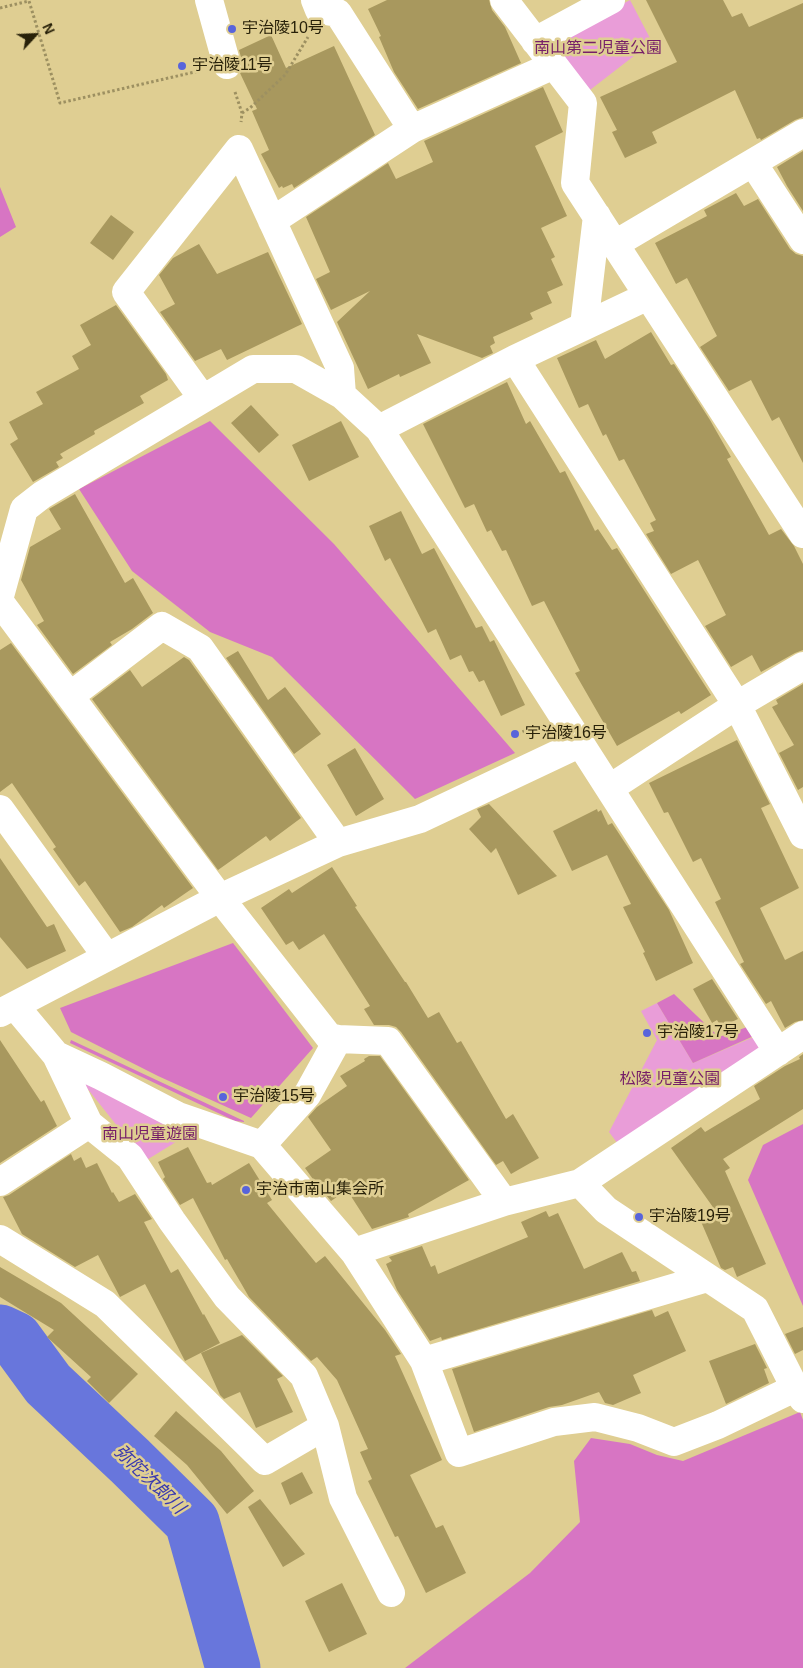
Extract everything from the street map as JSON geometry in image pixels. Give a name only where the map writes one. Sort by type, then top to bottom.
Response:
[{"type":"street","points":[[209,0],[227,65]]},
{"type":"street","points":[[504,0],[583,103],[576,183],[803,534]]},
{"type":"street","points":[[535,41],[611,0]]},
{"type":"street","points":[[332,6],[412,129]]},
{"type":"street","points":[[272,221],[412,129],[554,64]]},
{"type":"street","points":[[615,244],[803,133]]},
{"type":"street","points":[[203,399],[126,292],[239,149],[340,368],[342,395]]},
{"type":"street","points":[[753,163],[803,240]]},
{"type":"street","points":[[584,326],[597,216]]},
{"type":"street","points":[[379,429],[515,359],[648,296]]},
{"type":"street","points":[[515,359],[736,705],[803,835]]},
{"type":"street","points":[[0,596],[24,510],[42,495],[254,369],[296,369],[342,395],[379,429],[778,1052]]},
{"type":"street","points":[[0,602],[220,898],[329,1036],[338,1039],[388,1042],[504,1202]]},
{"type":"street","points":[[70,696],[162,626],[200,648],[338,843]]},
{"type":"street","points":[[610,788],[736,705],[803,666]]},
{"type":"street","points":[[580,1183],[606,1210],[754,1309],[799,1393],[674,1442],[638,1428],[595,1417],[554,1422],[459,1453],[424,1361],[354,1252],[262,1145],[178,1116],[56,1055],[7,1009],[220,898],[338,843],[420,819],[581,743]]},
{"type":"street","points":[[0,809],[107,957]]},
{"type":"street","points":[[354,1252],[504,1202],[580,1183],[803,1035]]},
{"type":"street","points":[[262,1145],[307,1095],[338,1039]]},
{"type":"street","points":[[56,1055],[89,1124],[130,1157],[172,1221],[227,1297],[304,1376],[326,1426],[343,1498],[392,1593]]},
{"type":"street","points":[[0,1182],[89,1124]]},
{"type":"street","points":[[0,1238],[105,1304],[265,1461],[326,1426]]},
{"type":"street","points":[[424,1361],[707,1278]]},
{"type":"path","points":[[0,8],[29,2],[60,104],[227,65],[242,113],[239,149]]},
{"type":"path","points":[[242,113],[285,76],[309,36],[332,6]]},
{"type":"green space","name":"南山第二児童公園","points":[[630,0],[652,42],[590,90],[551,42]]},
{"type":"green space","name":"松陵 児童公園","points":[[657,1003],[693,1063],[756,1036],[766,1051],[621,1148],[609,1132],[657,1040],[641,1011]]},
{"type":"green space","name":"南山児童遊園","points":[[75,1073],[189,1134],[145,1161]]},
{"type":"shaded area","points":[[0,187],[16,227],[0,237]]},
{"type":"shaded area","points":[[210,421],[334,544],[515,753],[415,799],[272,657],[210,632],[132,571],[79,489]]},
{"type":"shaded area","points":[[233,943],[313,1048],[251,1118],[158,1076],[71,1032],[60,1008]]},
{"type":"shaded area","points":[[674,994],[719,1037],[750,1026],[756,1035],[693,1063],[657,1003]]},
{"type":"shaded area","points":[[71,1040],[244,1122],[235,1121],[70,1043]]},
{"type":"shaded area","points":[[803,1124],[803,1306],[748,1180],[763,1145]]},
{"type":"shaded area","points":[[800,1412],[803,1420],[803,1668],[405,1668],[530,1573],[580,1522],[574,1461],[591,1438],[630,1444],[657,1455],[683,1461]]},
{"type":"building","points":[[387,0],[489,0],[492,10],[505,27],[521,63],[418,109],[394,72],[379,37],[381,36],[368,9]]},
{"type":"building","points":[[646,0],[723,0],[732,17],[742,13],[749,27],[803,3],[803,117],[761,140],[760,138],[757,139],[735,90],[652,132],[657,143],[625,158],[612,132],[617,130],[600,97],[677,62]]},
{"type":"building","points":[[271,35],[286,68],[334,46],[375,135],[294,188],[292,184],[279,188],[261,154],[269,150],[252,111],[257,109],[240,73],[242,61],[239,50]]},
{"type":"building","points":[[543,87],[563,132],[535,146],[567,216],[541,228],[555,257],[551,259],[563,285],[547,292],[552,303],[530,313],[533,319],[493,337],[495,343],[490,346],[493,353],[482,358],[417,334],[431,363],[400,377],[399,374],[368,389],[337,322],[370,291],[331,310],[316,279],[330,272],[306,217],[388,163],[396,179],[433,162],[424,141]]},
{"type":"building","points":[[803,151],[803,211],[777,167]]},
{"type":"building","points":[[736,193],[744,206],[758,199],[790,249],[796,254],[803,256],[803,463],[779,417],[772,421],[751,380],[729,391],[700,347],[717,336],[687,278],[676,284],[655,243],[707,216],[704,210]]},
{"type":"building","points":[[111,215],[134,232],[113,260],[90,243]]},
{"type":"building","points":[[199,244],[217,274],[268,252],[302,324],[227,360],[221,349],[195,361],[160,312],[175,304],[159,275],[173,258]]},
{"type":"building","points":[[116,305],[166,374],[168,380],[140,396],[144,403],[94,431],[95,434],[60,454],[63,458],[56,462],[59,467],[33,482],[10,444],[18,439],[9,422],[43,404],[36,392],[79,369],[72,356],[91,345],[80,325]]},
{"type":"building","points":[[651,332],[671,365],[674,364],[710,420],[731,457],[727,459],[769,535],[781,529],[794,546],[803,564],[803,650],[761,672],[752,655],[731,667],[705,626],[726,615],[698,560],[671,574],[646,534],[654,531],[650,523],[656,520],[624,459],[619,461],[606,434],[603,436],[588,404],[579,408],[557,358],[596,340],[605,359]]},
{"type":"building","points":[[507,382],[526,424],[530,421],[560,473],[565,471],[595,531],[598,529],[612,550],[617,548],[711,695],[681,714],[679,711],[617,746],[575,673],[580,671],[544,601],[532,606],[506,550],[502,551],[491,530],[487,532],[474,504],[465,508],[423,424]]},
{"type":"building","points":[[251,405],[279,435],[259,453],[231,423]]},
{"type":"building","points":[[341,421],[359,457],[309,481],[292,445]]},
{"type":"building","points":[[75,494],[125,583],[133,578],[153,613],[132,629],[110,642],[112,645],[73,674],[37,625],[44,621],[21,580],[30,547],[61,529],[49,509]]},
{"type":"building","points":[[401,511],[422,554],[434,548],[476,628],[482,626],[490,642],[494,640],[525,705],[501,716],[484,680],[479,682],[473,671],[469,672],[461,655],[450,660],[436,629],[428,633],[390,558],[385,561],[369,526]]},
{"type":"building","points":[[11,643],[193,888],[164,908],[162,905],[132,927],[120,932],[85,881],[79,886],[53,849],[56,847],[12,783],[0,792],[0,650]]},
{"type":"building","points":[[238,651],[268,700],[285,687],[321,734],[294,754],[226,658]]},
{"type":"building","points":[[184,657],[189,660],[301,818],[270,841],[266,836],[218,870],[92,699],[130,670],[142,687]]},
{"type":"building","points":[[803,684],[803,787],[798,790],[779,753],[794,745],[772,707],[778,704],[776,700]]},
{"type":"building","points":[[737,740],[770,804],[761,808],[799,888],[760,908],[785,960],[803,951],[803,1020],[785,1028],[771,1001],[766,1004],[740,964],[744,962],[715,902],[721,899],[701,858],[693,862],[668,812],[664,813],[649,783]]},
{"type":"building","points":[[355,748],[384,799],[356,816],[327,765]]},
{"type":"building","points":[[489,804],[557,876],[518,895],[496,848],[491,853],[469,829],[481,817],[477,809]]},
{"type":"building","points":[[597,809],[598,812],[601,810],[608,825],[612,823],[669,910],[693,963],[656,981],[643,953],[645,952],[623,907],[631,904],[607,855],[572,871],[553,831]]},
{"type":"building","points":[[0,858],[47,927],[54,924],[66,951],[27,969],[0,937]]},
{"type":"building","points":[[332,867],[357,906],[355,907],[428,1018],[439,1012],[457,1043],[461,1041],[506,1119],[513,1114],[539,1158],[511,1174],[503,1161],[496,1165],[401,1032],[396,1027],[389,1025],[374,1025],[364,1009],[370,1006],[324,934],[299,950],[293,941],[286,945],[261,908],[289,889],[292,893]]},
{"type":"building","points":[[712,979],[738,1019],[721,1027],[717,1020],[712,1023],[693,989]]},
{"type":"building","points":[[0,1040],[41,1102],[44,1100],[57,1126],[0,1163]]},
{"type":"building","points":[[803,1054],[803,1109],[723,1159],[730,1168],[725,1171],[766,1264],[737,1277],[733,1267],[725,1270],[721,1268],[699,1217],[715,1210],[671,1148],[701,1127],[705,1132],[760,1099],[754,1086],[785,1066],[800,1059],[799,1057]]},
{"type":"building","points":[[369,1056],[380,1056],[469,1180],[408,1214],[409,1217],[372,1229],[347,1190],[331,1201],[305,1168],[331,1150],[308,1117],[317,1107],[347,1086],[340,1076],[365,1061],[364,1059]]},
{"type":"building","points":[[188,1147],[207,1183],[211,1182],[212,1185],[249,1163],[272,1200],[267,1203],[316,1263],[325,1256],[385,1330],[401,1354],[395,1356],[442,1460],[410,1475],[436,1528],[443,1525],[466,1573],[426,1593],[398,1536],[395,1537],[368,1481],[372,1479],[360,1452],[368,1449],[337,1380],[317,1357],[311,1361],[249,1297],[227,1259],[225,1260],[193,1198],[180,1205],[163,1179],[165,1177],[158,1162]]},
{"type":"building","points":[[71,1154],[74,1161],[81,1157],[86,1168],[97,1163],[112,1193],[119,1202],[135,1194],[152,1219],[144,1222],[171,1273],[178,1269],[220,1343],[185,1361],[145,1284],[120,1297],[98,1255],[75,1267],[22,1234],[3,1197],[9,1195]]},
{"type":"building","points":[[546,1211],[549,1217],[558,1213],[584,1269],[622,1252],[632,1272],[636,1271],[640,1281],[442,1340],[441,1337],[430,1341],[397,1290],[386,1264],[392,1261],[389,1257],[422,1246],[431,1267],[435,1265],[438,1274],[528,1237],[521,1222]]},
{"type":"building","points":[[0,1267],[61,1303],[138,1374],[109,1403],[87,1381],[91,1377],[47,1337],[54,1330],[0,1297]]},
{"type":"building","points":[[652,1310],[655,1317],[668,1311],[686,1351],[633,1375],[641,1393],[613,1405],[605,1403],[599,1392],[474,1432],[452,1369]]},
{"type":"building","points":[[803,1327],[803,1350],[795,1354],[785,1334]]},
{"type":"building","points":[[242,1335],[283,1376],[277,1379],[293,1412],[256,1428],[240,1392],[224,1399],[220,1395],[201,1353]]},
{"type":"building","points":[[755,1344],[767,1368],[764,1369],[769,1383],[726,1404],[709,1361]]},
{"type":"building","points":[[176,1411],[221,1451],[254,1491],[227,1514],[187,1465],[154,1436]]},
{"type":"building","points":[[302,1472],[313,1493],[290,1505],[281,1483]]},
{"type":"building","points":[[260,1499],[305,1554],[283,1567],[248,1507]]},
{"type":"building","points":[[342,1583],[367,1634],[329,1652],[305,1601]]},
{"type":"waterway","name":"弥陀次郎川","points":[[0,1332],[15,1339],[48,1384],[192,1522],[233,1668]]},
{"type":"place","name":"宇治陵10号","points":[[232,29]]},
{"type":"place","name":"宇治陵11号","points":[[182,66]]},
{"type":"place","name":"宇治陵16号","points":[[515,734]]},
{"type":"place","name":"宇治陵17号","points":[[647,1033]]},
{"type":"place","name":"宇治陵15号","points":[[223,1097]]},
{"type":"place","name":"宇治市南山集会所","points":[[246,1190]]},
{"type":"place","name":"宇治陵19号","points":[[639,1217]]}]
